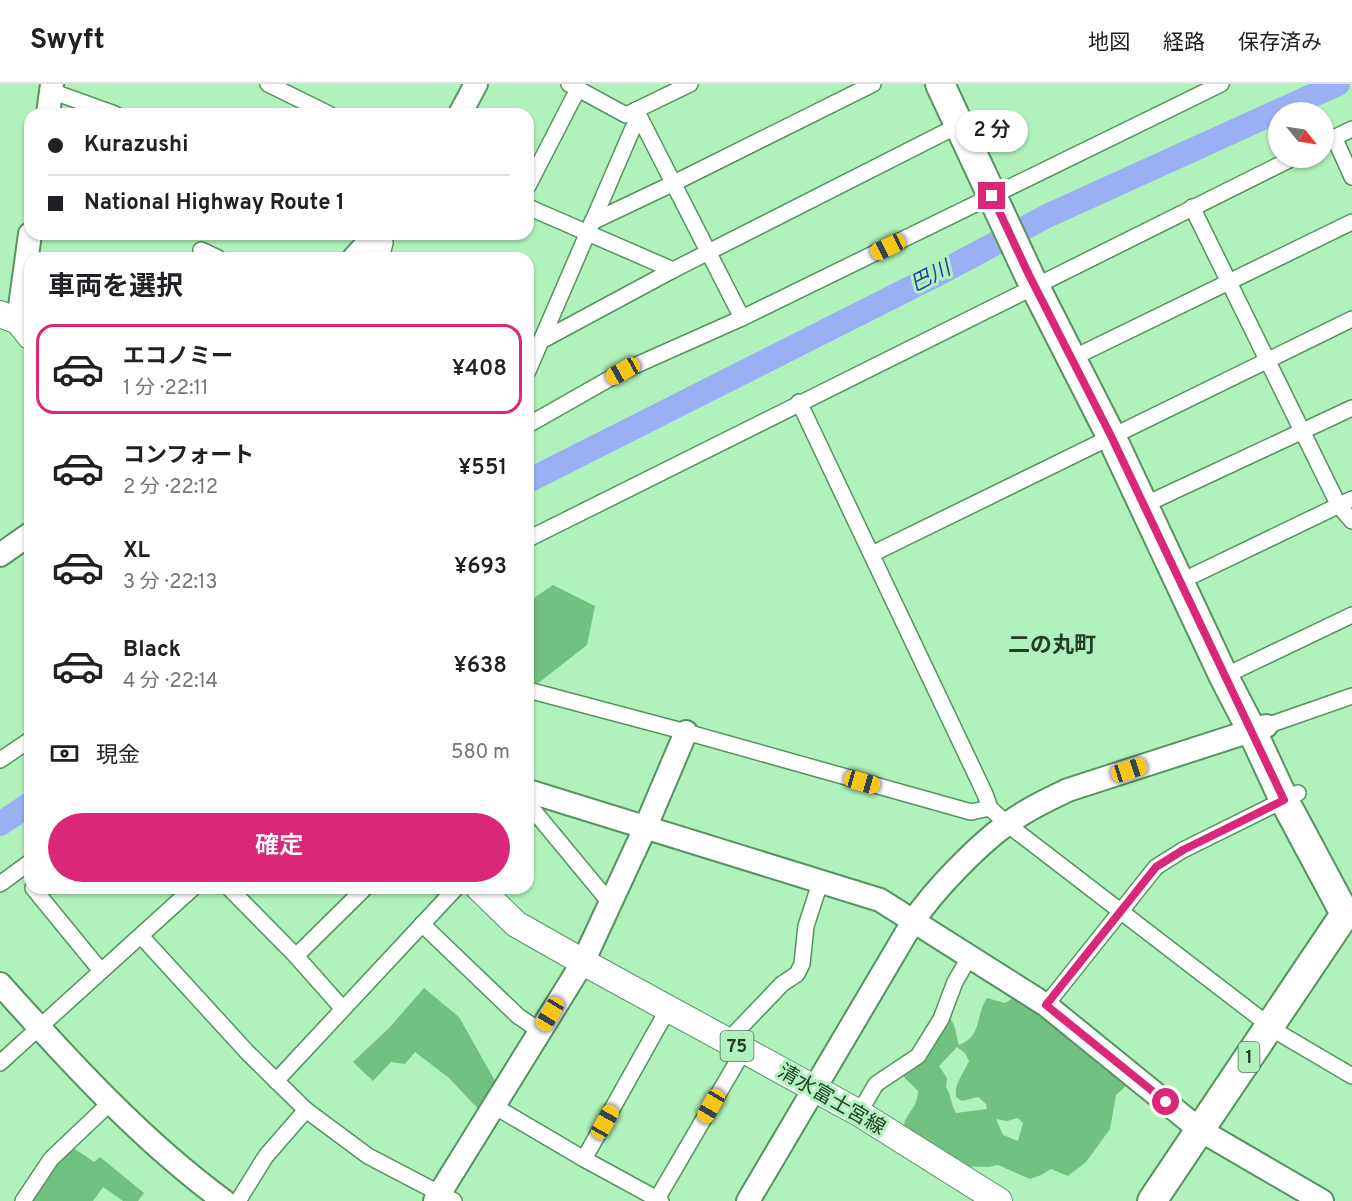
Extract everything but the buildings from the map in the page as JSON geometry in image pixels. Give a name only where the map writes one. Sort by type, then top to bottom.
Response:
[{"type":"highway","name":"1","points":[[940,84],[965,122],[1117,433],[1157,499],[1237,670],[1259,728],[1291,797],[1351,911],[1205,1133],[1152,1201]]},
{"type":"highway","name":"1","points":[[955,84],[965,122]]},
{"type":"highway","name":"1","points":[[1039,277],[1085,352],[1117,433],[1224,677],[1259,728]]},
{"type":"highway","name":"1","points":[[1167,1201],[1205,1133]]},
{"type":"main road","name":"清水富士宮線","points":[[485,894],[516,924],[859,1113],[999,1201]]},
{"type":"street","points":[[268,84],[317,108]]},
{"type":"street","points":[[463,108],[476,84]]},
{"type":"street","points":[[534,357],[639,116],[690,84]]},
{"type":"street","points":[[590,227],[873,84]]},
{"type":"street","points":[[534,421],[623,371],[741,318],[1000,195],[1221,84]]},
{"type":"street","points":[[534,173],[573,86],[626,114],[639,116]]},
{"type":"street","points":[[49,108],[52,88],[100,108]]},
{"type":"street","points":[[639,116],[741,318]]},
{"type":"street","points":[[541,341],[707,252],[965,122]]},
{"type":"street","points":[[1334,138],[1352,129]]},
{"type":"street","points":[[1334,148],[1352,177]]},
{"type":"street","points":[[534,536],[1039,277],[1272,168]]},
{"type":"street","points":[[1192,207],[1303,432],[1345,503],[1352,521]]},
{"type":"street","points":[[534,209],[590,227],[673,270]]},
{"type":"street","points":[[1085,352],[1352,222]]},
{"type":"street","points":[[359,252],[369,240]]},
{"type":"street","points":[[201,250],[205,252]]},
{"type":"street","points":[[11,322],[24,262]]},
{"type":"street","points":[[872,554],[1352,319]]},
{"type":"street","points":[[799,402],[990,808],[1007,824],[1274,1030],[1352,1076]]},
{"type":"street","points":[[1157,499],[1352,408]]},
{"type":"street","points":[[1194,575],[1345,503]]},
{"type":"street","points":[[0,555],[24,538]]},
{"type":"street","points":[[1237,670],[1352,615]]},
{"type":"street","points":[[534,692],[971,812],[990,808]]},
{"type":"street","points":[[748,1201],[914,920],[975,852],[1007,824],[1068,790],[1352,696]]},
{"type":"street","points":[[141,936],[247,1052],[306,1110],[368,1156],[443,1199],[494,1106],[583,962],[646,826],[686,732]]},
{"type":"street","points":[[0,760],[24,744]]},
{"type":"street","points":[[534,793],[880,900],[1046,1005],[1205,1133],[1322,1201]]},
{"type":"street","points":[[1046,1005],[1156,867],[1183,850],[1291,797]]},
{"type":"street","points":[[534,811],[610,904]]},
{"type":"street","points":[[0,884],[24,866]]},
{"type":"street","points":[[494,1106],[659,1200],[737,1046],[736,1032],[782,984],[797,974],[802,964],[806,926],[821,880]]},
{"type":"street","points":[[38,894],[101,970]]},
{"type":"street","points":[[0,1063],[186,894]]},
{"type":"street","points":[[235,894],[296,956],[343,1009]]},
{"type":"street","points":[[296,956],[359,894]]},
{"type":"street","points":[[276,1081],[450,894]]},
{"type":"street","points":[[422,924],[518,1016],[540,1032]]},
{"type":"street","points":[[859,1113],[876,1084],[918,1056],[941,1019],[955,982],[970,956]]},
{"type":"street","points":[[0,984],[111,1102],[196,1180],[224,1201]]},
{"type":"street","points":[[584,1159],[668,1009]]},
{"type":"street","points":[[23,1201],[51,1159],[111,1102]]},
{"type":"street","points":[[238,1201],[267,1156],[306,1110]]},
{"type":"green space","points":[[553,585],[595,606],[587,645],[537,684],[534,683],[534,598]]},
{"type":"green space","points":[[424,988],[459,1017],[495,1081],[479,1110],[449,1078],[415,1052],[405,1064],[391,1062],[373,1081],[353,1062],[389,1028]]},
{"type":"green space","points":[[1024,992],[1130,1076],[1126,1086],[1116,1095],[1110,1129],[1086,1162],[1068,1176],[1051,1169],[1030,1179],[998,1165],[960,1166],[909,1132],[904,1124],[916,1101],[918,1091],[901,1072],[949,1017],[955,1027],[959,1045],[967,1041],[975,1031],[987,998],[1005,1003]],"holes":[[[957,1047],[965,1053],[969,1061],[958,1083],[956,1097],[962,1101],[978,1097],[986,1104],[987,1109],[956,1113],[954,1110],[946,1087],[947,1078],[939,1066]],[[1018,1118],[1023,1123],[1018,1141],[1003,1135],[996,1119],[1007,1121]]]},
{"type":"green space","points":[[72,1147],[94,1162],[100,1157],[144,1193],[138,1201],[123,1201],[103,1187],[93,1201],[30,1201],[53,1165]]},
{"type":"waterway","name":"巴川","points":[[534,478],[938,274],[1047,216],[1338,84]]},
{"type":"waterway","name":"巴川","points":[[0,824],[24,808]]},
{"type":"district","name":"二の丸町","points":[[1052,644]]},
{"type":"route","points":[[992,196],[1029,275],[1111,436],[1284,800],[1183,850],[1156,867],[1046,1005],[1166,1102]]}]
